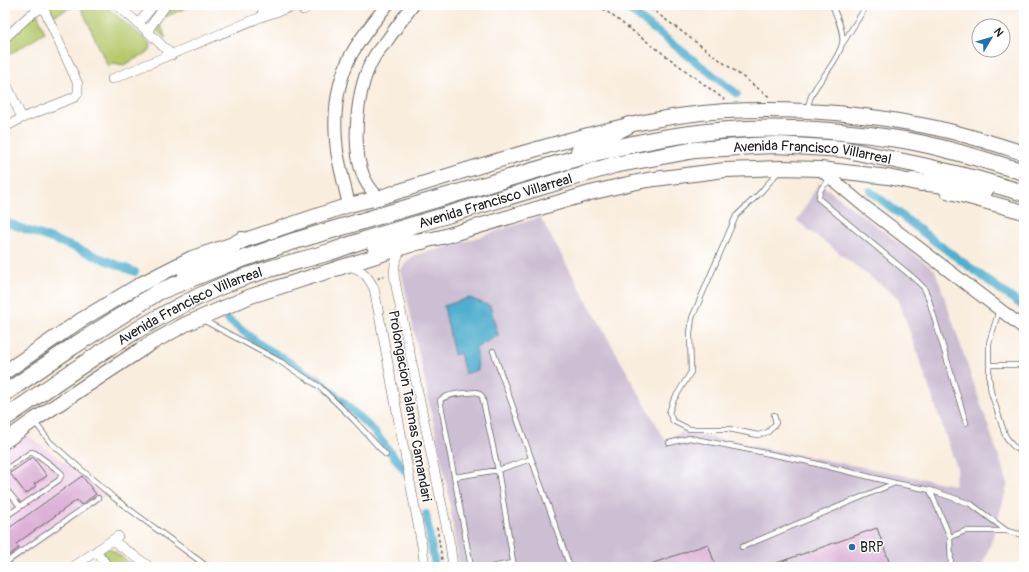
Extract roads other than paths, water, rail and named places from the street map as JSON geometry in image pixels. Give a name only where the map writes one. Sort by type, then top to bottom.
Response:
[{"type":"highway","points":[[538,170],[630,125]]},
{"type":"highway","name":"Avenida Francisco Villarreal","points":[[5,393],[72,346],[158,292],[225,265],[291,242],[594,153],[684,135],[746,129],[781,128],[851,132],[905,140],[949,150],[1024,172]]},
{"type":"highway","name":"Avenida Francisco Villarreal","points":[[5,418],[85,362],[132,332],[170,311],[232,281],[280,265],[330,252],[367,239],[614,165],[695,150],[777,146],[843,149],[931,168],[1024,193]]},
{"type":"highway","points":[[912,181],[993,192],[1024,193]]},
{"type":"highway","points":[[158,292],[210,258],[242,240]]},
{"type":"highway","points":[[330,252],[394,243],[423,241]]},
{"type":"main road","points":[[349,205],[337,151],[335,125],[337,98],[341,78],[351,55],[369,27],[387,5]]},
{"type":"main road","points":[[378,198],[369,187],[359,162],[357,143],[359,102],[362,86],[373,57],[413,5]]},
{"type":"main road","points":[[5,372],[82,320],[141,284],[192,258],[349,205],[378,198],[575,138],[630,125],[660,119],[738,111],[808,111],[915,124],[944,130],[1024,153]]},
{"type":"main road","name":"Avenida Francisco Villarreal","points":[[5,441],[34,420],[151,343],[199,318],[250,296],[423,241],[442,237],[590,193],[647,180],[725,170],[781,168],[820,169],[912,181],[1024,212]]},
{"type":"main road","points":[[820,169],[831,180],[864,206],[1024,328]]},
{"type":"street","points":[[117,5],[172,55]]},
{"type":"street","points":[[138,24],[154,5]]},
{"type":"street","points":[[147,31],[166,5]]},
{"type":"street","points":[[261,17],[263,10],[268,5]]},
{"type":"street","points":[[112,79],[261,17],[291,7],[292,5]]},
{"type":"street","points":[[5,38],[30,15],[44,6],[78,84],[79,90],[75,96],[5,126]]},
{"type":"street","points":[[5,81],[22,118]]},
{"type":"street","points":[[402,248],[395,263],[394,274],[450,544],[453,567]]},
{"type":"street","name":"Prolongacion Talamas Camandari","points":[[346,265],[359,269],[367,275],[374,288],[425,567]]},
{"type":"street","points":[[74,567],[115,538],[150,567]]},
{"type":"street","points":[[96,551],[108,567]]},
{"type":"lane","points":[[832,5],[840,23],[843,43]]},
{"type":"lane","points":[[808,111],[808,104],[811,96],[867,5]]},
{"type":"lane","points":[[774,415],[776,423],[768,432],[758,435],[729,429],[689,429],[673,421],[669,413],[673,401],[691,372],[690,333],[692,318],[736,216],[760,193],[781,168]]},
{"type":"lane","points":[[831,180],[824,184],[819,193],[819,199],[924,288],[966,423]]},
{"type":"lane","points":[[999,309],[989,343],[990,392],[1006,434],[1012,445],[1017,449],[1024,449]]},
{"type":"lane","points":[[199,318],[281,362],[320,387],[354,420],[386,455]]},
{"type":"lane","points":[[493,351],[570,567]]},
{"type":"lane","points":[[989,365],[1024,365]]},
{"type":"lane","points":[[471,567],[440,400],[442,398],[477,392],[482,396],[498,470],[513,565],[491,567]]},
{"type":"lane","points":[[34,420],[50,442],[114,498],[208,567]]},
{"type":"lane","points":[[689,429],[690,438]]},
{"type":"lane","points":[[669,444],[690,438],[806,461],[930,490],[971,504],[1007,531]]},
{"type":"lane","points":[[5,470],[31,452],[35,452],[62,474],[59,480],[5,517]]},
{"type":"lane","points":[[455,477],[498,470],[531,459]]},
{"type":"lane","points":[[742,547],[895,483]]},
{"type":"lane","points":[[5,488],[20,506]]},
{"type":"lane","points":[[930,490],[950,537],[951,567]]},
{"type":"lane","points":[[5,563],[98,498]]},
{"type":"lane","points":[[950,537],[965,531],[1007,531],[1024,535]]},
{"type":"water","points":[[469,298],[490,306],[498,335],[476,348],[478,370],[465,374],[460,353],[454,355],[444,306]]},
{"type":"waterway","points":[[623,5],[737,94]]},
{"type":"waterway","points":[[870,191],[933,240],[1024,307]]},
{"type":"waterway","points":[[5,222],[71,246],[135,272]]},
{"type":"waterway","points":[[227,319],[261,345],[320,381],[372,429],[406,472]]},
{"type":"waterway","points":[[426,514],[435,567]]},
{"type":"place","name":"BRP","points":[[852,547]]}]
